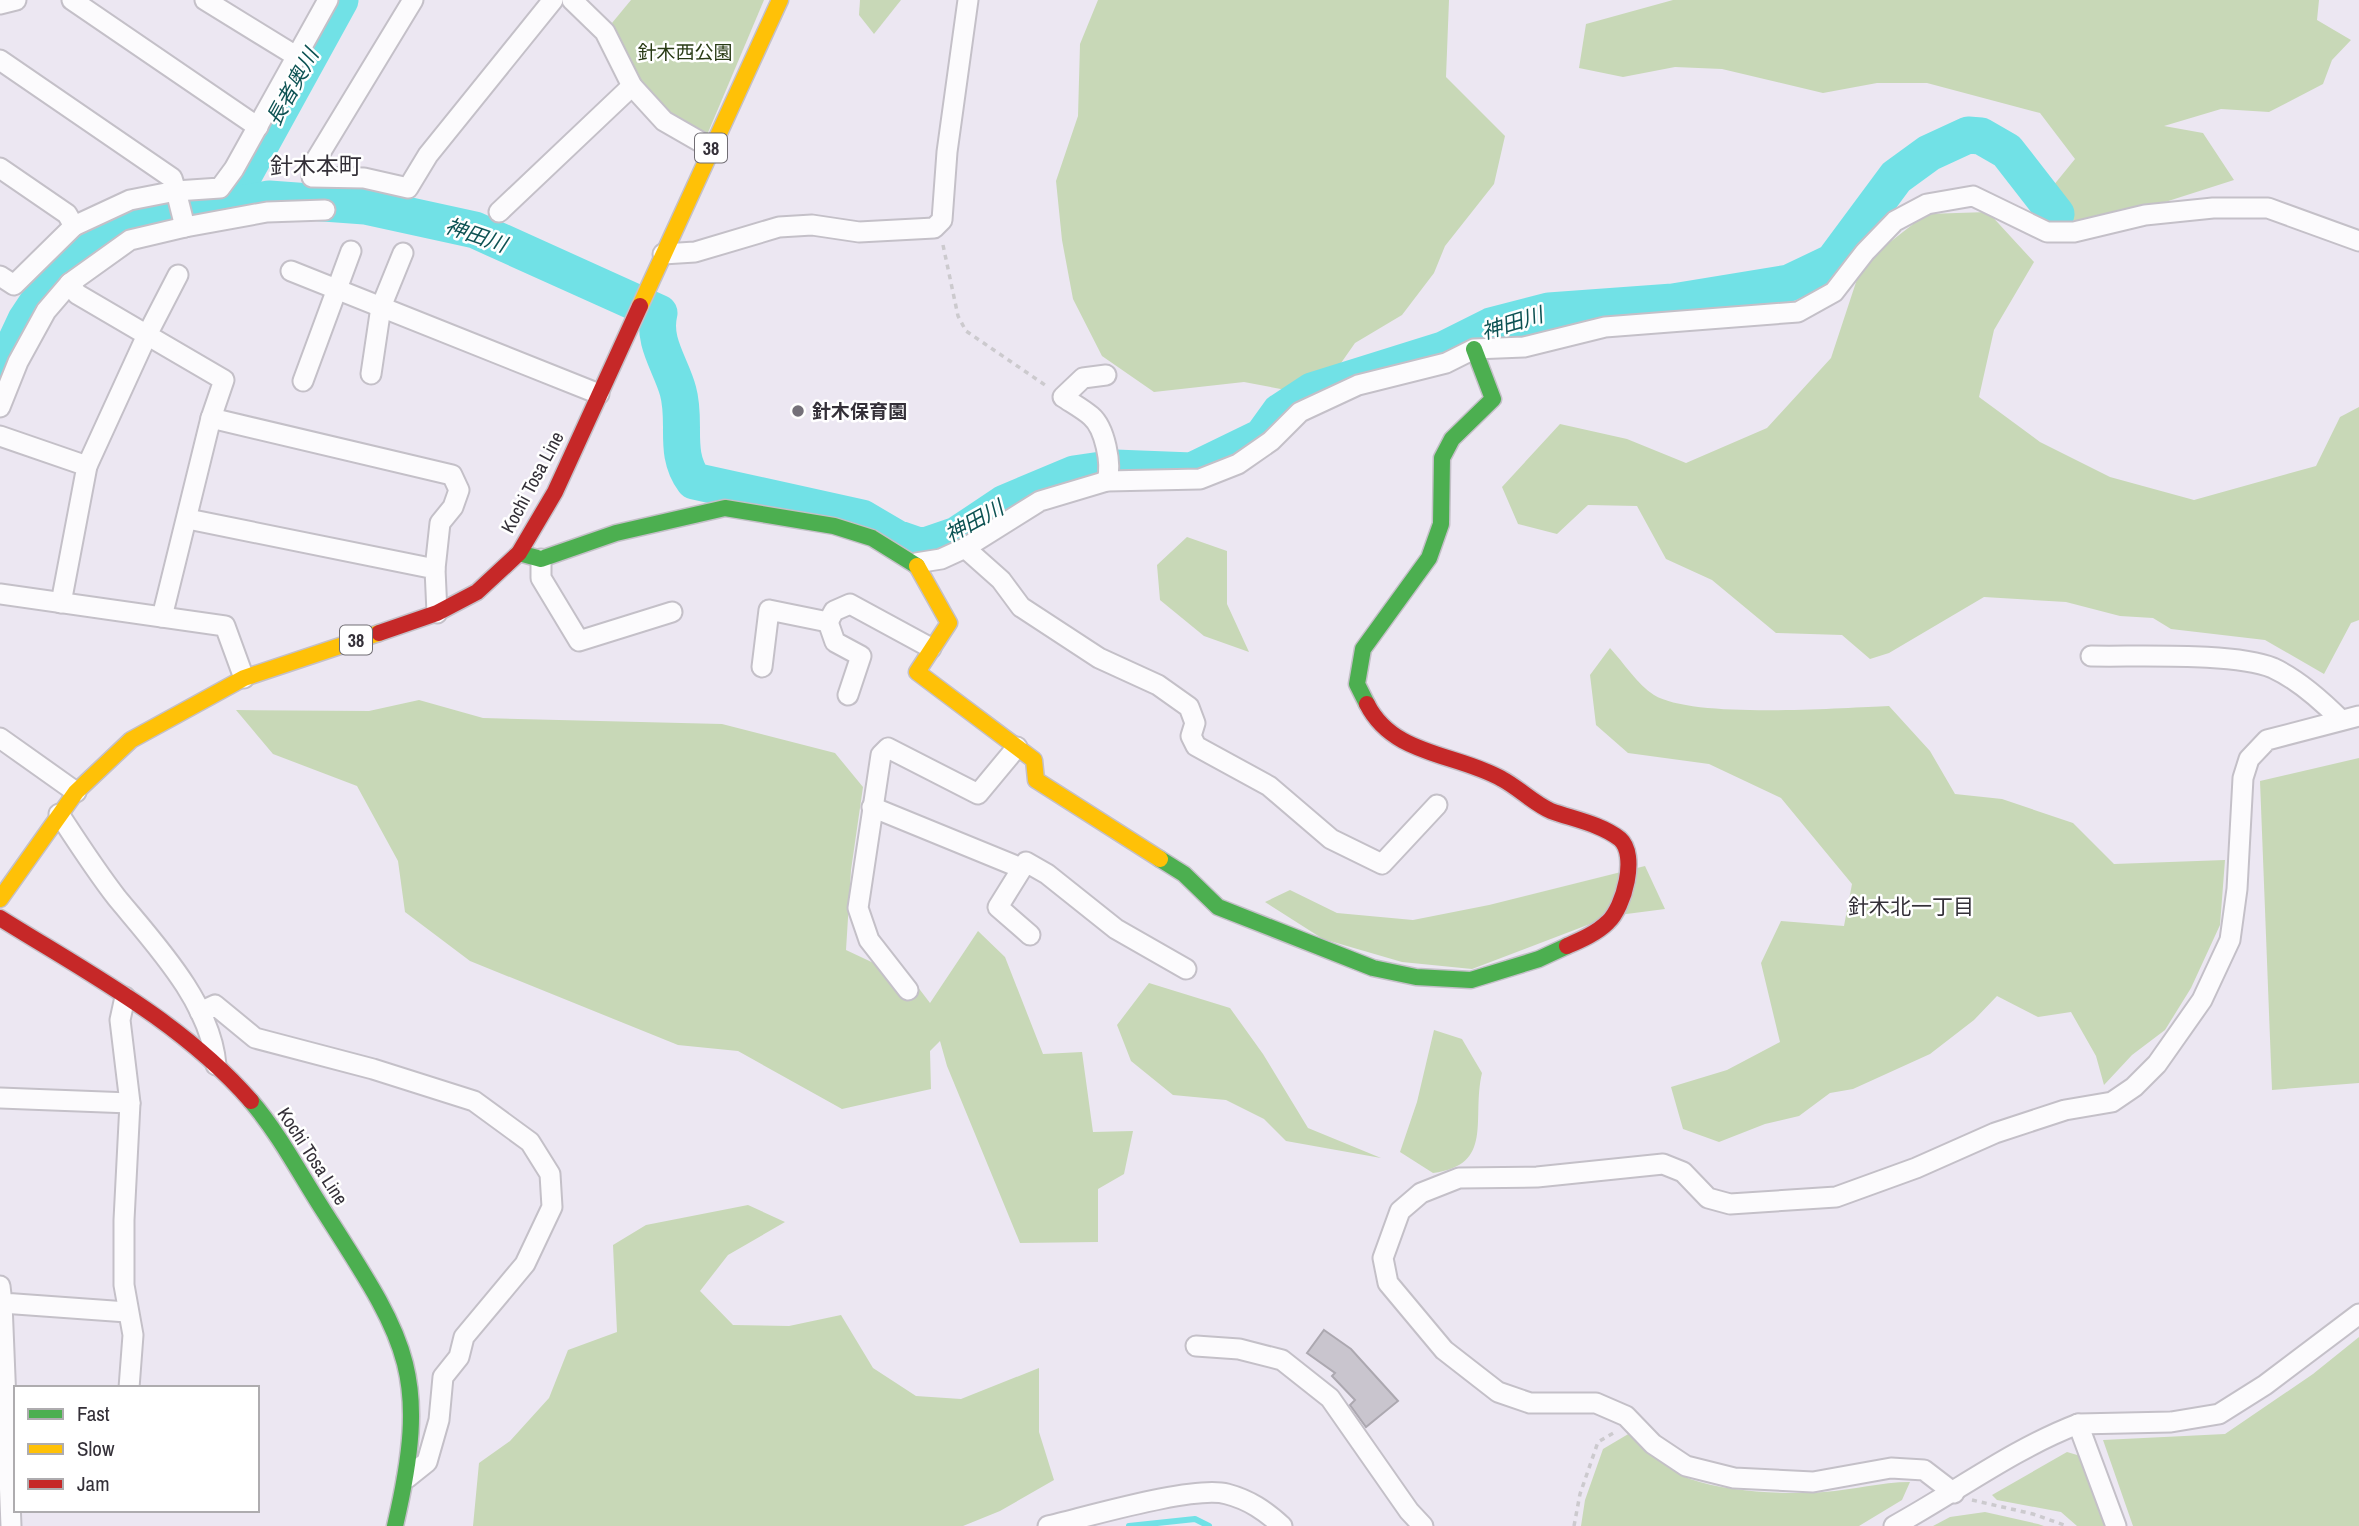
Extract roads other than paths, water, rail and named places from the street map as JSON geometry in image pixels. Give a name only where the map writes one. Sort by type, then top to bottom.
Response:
[{"type":"street","points":[[0,4],[16,0]]},
{"type":"street","points":[[72,0],[258,127]]},
{"type":"street","points":[[205,0],[296,55]]},
{"type":"street","points":[[0,276],[14,285],[74,226],[130,200],[178,196],[220,188],[258,127],[328,0]]},
{"type":"street","points":[[413,0],[314,163],[312,177],[364,178],[408,188],[428,155],[553,0]]},
{"type":"street","points":[[572,0],[605,32],[632,86],[664,121],[711,148]]},
{"type":"street","name":"Kochi Tosa Line","points":[[0,899],[76,792],[131,740],[244,678],[437,613],[477,592],[519,553],[555,492],[780,0]]},
{"type":"street","points":[[663,254],[695,252],[779,227],[812,225],[859,232],[934,228],[942,220],[947,152],[968,0]]},
{"type":"street","points":[[0,60],[172,178],[184,223]]},
{"type":"street","points":[[499,212],[632,86]]},
{"type":"street","points":[[0,168],[67,214],[74,226]]},
{"type":"street","points":[[916,563],[941,559],[965,548],[1040,501],[1107,481],[1200,479],[1238,464],[1271,441],[1300,412],[1358,385],[1446,363],[1474,349],[1524,347],[1605,327],[1798,312],[1834,292],[1865,252],[1895,221],[1927,204],[1973,196],[2047,232],[2074,232],[2159,214],[2213,208],[2268,208],[2359,241]]},
{"type":"street","points":[[0,407],[18,362],[46,311],[70,284],[131,240],[184,223],[267,212],[325,210]]},
{"type":"street","points":[[303,382],[351,251]]},
{"type":"street","points":[[371,374],[381,307],[403,253]]},
{"type":"street","points":[[291,271],[599,394]]},
{"type":"street","points":[[61,603],[87,466],[146,335],[178,275]]},
{"type":"street","points":[[70,284],[77,294],[224,380],[211,418],[162,617]]},
{"type":"street","points":[[519,553],[541,559],[616,533],[725,508],[758,510],[834,526],[872,538],[916,563],[949,623],[917,672],[1034,760],[1036,780],[1184,874],[1218,907],[1373,968],[1416,977],[1471,980],[1539,959],[1586,937],[1610,921],[1623,892],[1630,859],[1622,841],[1608,832],[1547,809],[1501,778],[1404,743],[1376,722],[1357,684],[1363,649],[1429,558],[1441,524],[1442,458],[1452,439],[1493,399],[1474,349]]},
{"type":"street","points":[[1106,375],[1083,378],[1063,397],[1094,418],[1103,438],[1109,474],[1107,481]]},
{"type":"street","points":[[211,418],[452,475],[459,490],[453,507],[440,523],[435,569],[437,613]]},
{"type":"street","points":[[0,436],[87,466]]},
{"type":"street","points":[[188,519],[435,569]]},
{"type":"street","points":[[965,548],[1000,580],[1021,607],[1099,657],[1158,685],[1189,707],[1195,723],[1191,736],[1196,746],[1269,786],[1331,839],[1382,864],[1437,805]]},
{"type":"street","points":[[541,559],[541,578],[579,641],[672,612]]},
{"type":"street","points":[[0,594],[225,626],[244,678]]},
{"type":"street","points":[[848,695],[862,656],[835,642],[828,622],[834,611],[850,604],[931,648]]},
{"type":"street","points":[[762,667],[769,610],[828,622]]},
{"type":"street","points":[[2091,656],[2244,660],[2274,669],[2350,718]]},
{"type":"street","points":[[1954,1493],[1924,1470],[1891,1468],[1812,1482],[1734,1478],[1686,1466],[1653,1444],[1626,1416],[1596,1403],[1530,1403],[1498,1392],[1444,1350],[1388,1283],[1383,1258],[1400,1211],[1421,1193],[1459,1178],[1536,1177],[1663,1164],[1683,1172],[1708,1198],[1730,1204],[1836,1197],[2007,1129],[2065,1110],[2112,1102],[2157,1064],[2202,1000],[2230,940],[2237,889],[2243,778],[2249,759],[2267,740],[2350,718]]},
{"type":"street","points":[[0,738],[76,792]]},
{"type":"street","points":[[908,990],[869,940],[858,908],[881,755],[888,748],[978,794],[1017,747]]},
{"type":"street","points":[[872,807],[1021,868]]},
{"type":"street","points":[[59,814],[117,897],[155,940],[200,1012],[215,1046],[216,1066]]},
{"type":"street","points":[[1030,934],[998,907],[1026,862],[1047,874],[1116,929],[1186,969]]},
{"type":"street","name":"Kochi Tosa Line","points":[[0,918],[181,1034],[241,1087],[261,1113],[385,1308],[405,1355],[411,1384],[414,1426],[407,1478],[395,1526]]},
{"type":"street","points":[[125,997],[120,1020],[130,1104],[124,1220],[127,1312],[133,1335],[129,1386]]},
{"type":"street","points":[[200,1012],[215,1005],[255,1038],[373,1069],[474,1101],[530,1142],[550,1174],[552,1207],[525,1264],[464,1337],[459,1356],[443,1377],[439,1420],[427,1462],[407,1478]]},
{"type":"street","points":[[0,1098],[130,1104]]},
{"type":"street","points":[[12,1526],[11,1411],[1,1295],[127,1312]]},
{"type":"street","points":[[1894,1526],[1954,1493],[2035,1440],[2078,1424],[2171,1422],[2219,1414],[2265,1385],[2359,1314]]},
{"type":"street","points":[[1196,1346],[1239,1349],[1282,1360],[1330,1398],[1409,1511],[1423,1526]]},
{"type":"street","points":[[2078,1424],[2116,1526]]},
{"type":"street","points":[[1048,1526],[1190,1493],[1225,1493],[1257,1504],[1282,1526]]},
{"type":"waterway","name":"長者奥川","points":[[219,208],[241,180],[340,0]]},
{"type":"waterway","name":"神田川","points":[[0,375],[26,320],[63,264],[111,234],[154,220],[269,199],[365,206],[475,230],[659,313],[660,344],[678,391],[684,460],[694,481],[862,518],[896,538],[922,547],[957,535],[1005,503],[1074,474],[1115,468],[1192,471],[1262,437],[1280,412],[1312,391],[1443,350],[1491,326],[1549,311],[1673,302],[1789,283],[1833,262],[1896,177],[1929,153],[1968,135],[1981,136],[2007,151],[2056,214]]},
{"type":"waterway","points":[[1129,1526],[1195,1519],[1209,1526]]},
{"type":"place","name":"針木保育園","points":[[798,411]]},
{"type":"district","name":"針木本町","points":[[316,165]]},
{"type":"district","name":"針木北一丁目","points":[[1911,906]]},
{"type":"park label","name":"針木西公園","points":[[685,52]]}]
